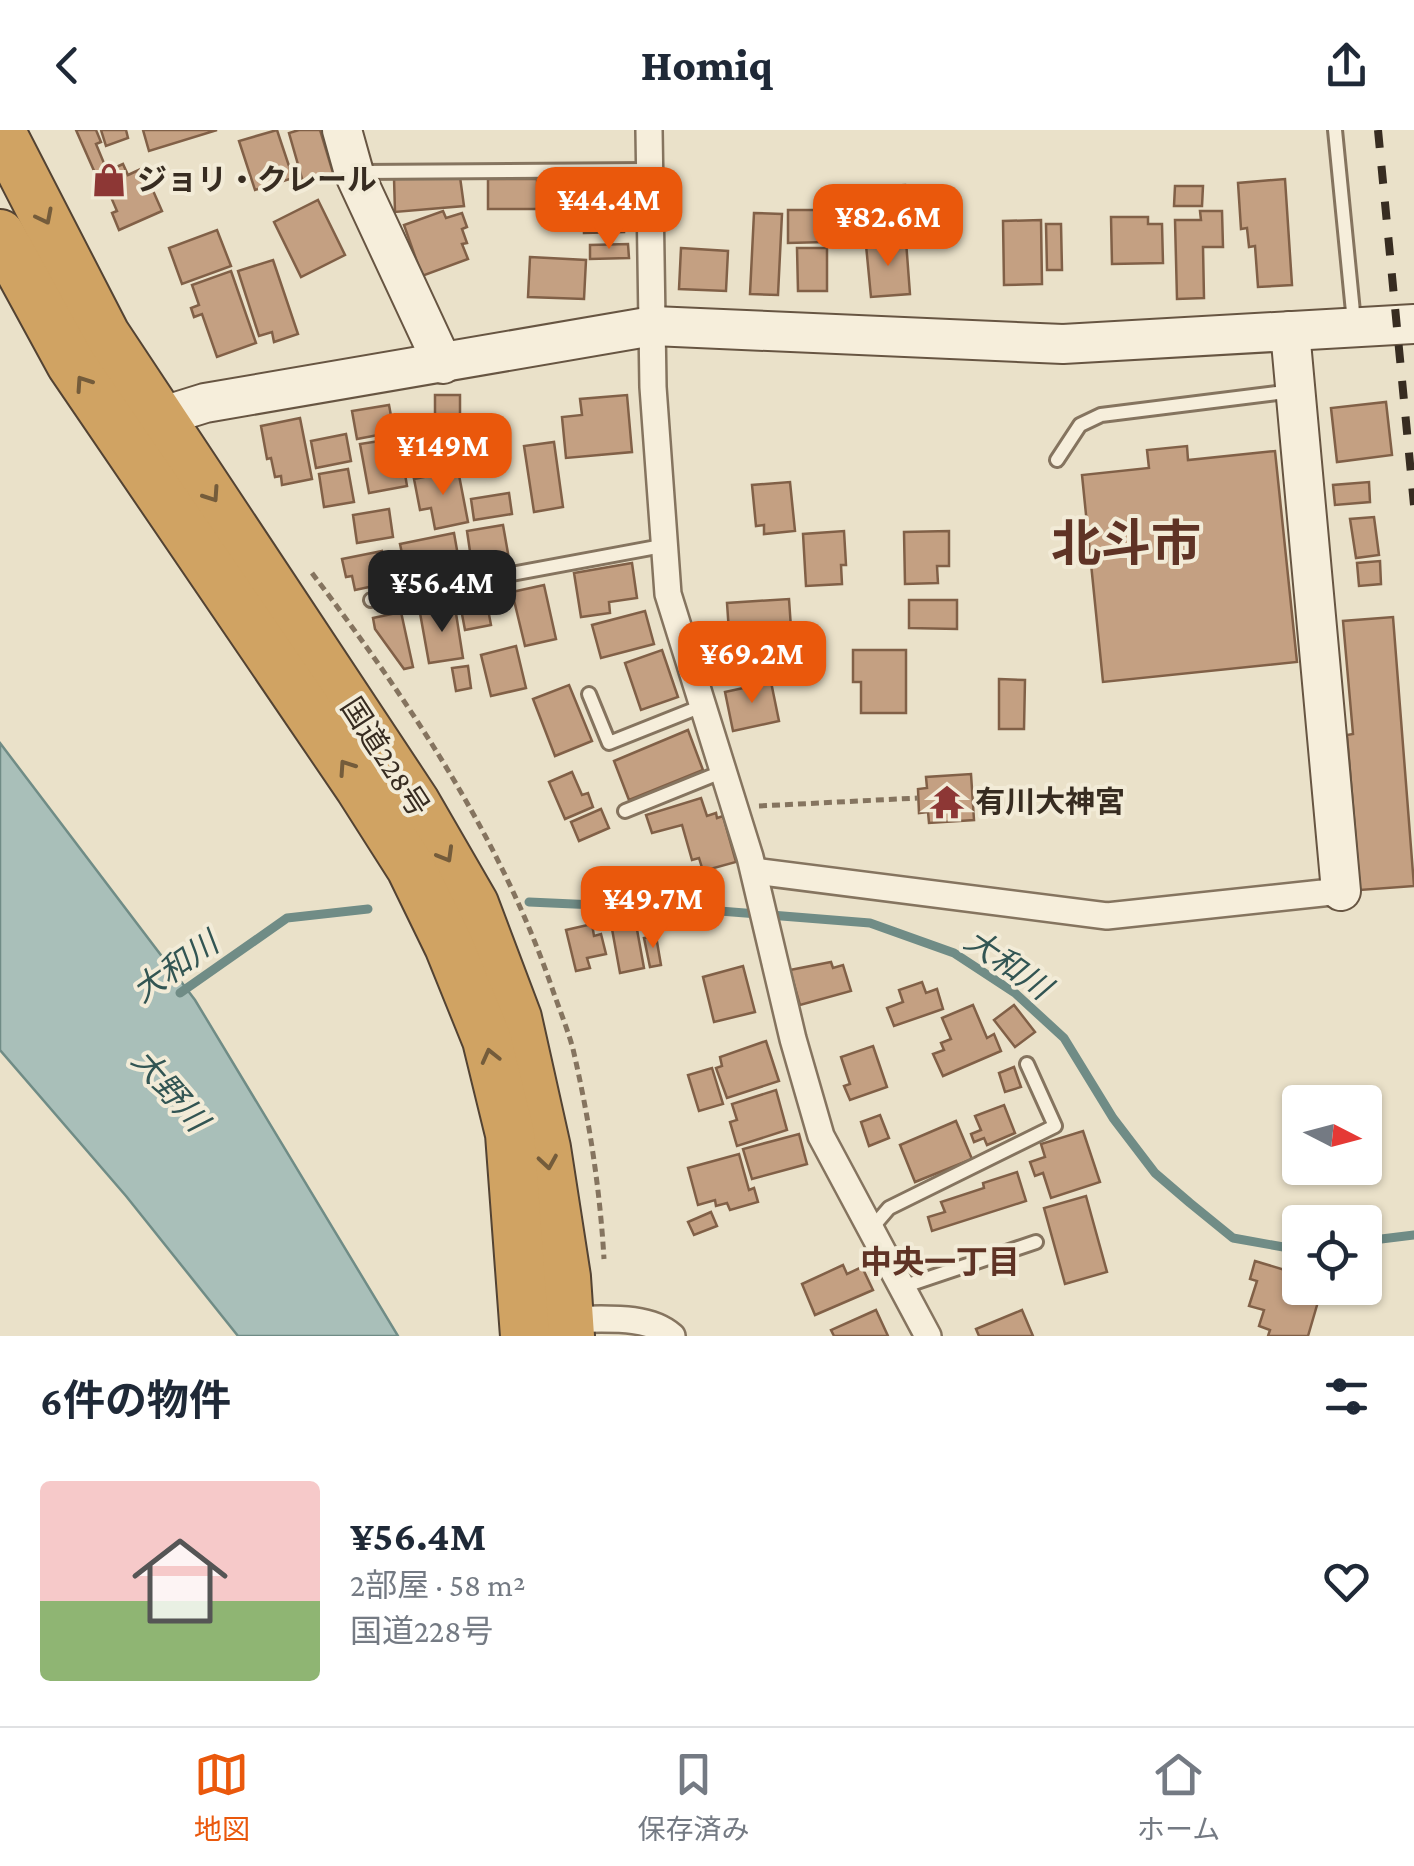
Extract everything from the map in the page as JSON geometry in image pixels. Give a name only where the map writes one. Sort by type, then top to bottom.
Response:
[{"type":"highway","name":"国道228号","points":[[0,130],[106,334],[142,430]]},
{"type":"highway","name":"国道228号","points":[[0,234],[71,364],[142,430],[415,802],[474,904],[516,1018],[546,1148],[542,1320]]},
{"type":"street","points":[[342,130],[354,172],[443,364]]},
{"type":"street","points":[[648,130],[652,387],[668,594],[736,807],[821,1136],[928,1336]]},
{"type":"street","points":[[142,430],[205,403],[653,326],[1062,344],[1414,324]]},
{"type":"street","points":[[757,882],[1106,916],[1340,890],[1290,332]]},
{"type":"street","points":[[542,1320],[636,1322],[666,1330],[672,1336]]},
{"type":"lane","points":[[1336,130],[1355,328]]},
{"type":"lane","points":[[354,172],[649,170]]},
{"type":"lane","points":[[1057,460],[1080,425],[1101,415],[1296,391]]},
{"type":"lane","points":[[371,600],[662,546]]},
{"type":"lane","points":[[589,694],[609,743],[702,706]]},
{"type":"lane","points":[[625,811],[724,771]]},
{"type":"lane","points":[[871,1229],[889,1208],[1055,1126],[1027,1064]]},
{"type":"lane","points":[[902,1287],[1036,1242]]},
{"type":"path","points":[[736,807],[918,798]]},
{"type":"water","name":"大野川","points":[[0,743],[195,1000],[398,1336],[238,1336],[126,1196],[0,1050]]},
{"type":"building","points":[[76,130],[96,130],[101,142],[96,144],[106,168],[95,173]]},
{"type":"building","points":[[101,130],[126,130],[128,138],[106,146]]},
{"type":"building","points":[[143,130],[217,130],[149,151]]},
{"type":"building","points":[[277,130],[293,178],[255,190],[239,141]]},
{"type":"building","points":[[320,130],[333,173],[303,182],[289,133]]},
{"type":"building","points":[[123,164],[128,175],[143,168],[162,211],[119,230],[112,213],[117,211],[101,174]]},
{"type":"building","points":[[460,177],[464,206],[395,212],[394,178]]},
{"type":"building","points":[[542,177],[561,177],[561,208],[542,208]]},
{"type":"building","points":[[488,179],[537,179],[538,209],[488,209]]},
{"type":"building","points":[[1285,179],[1292,285],[1258,287],[1255,246],[1249,247],[1247,228],[1241,229],[1238,183]]},
{"type":"building","points":[[583,181],[623,181],[624,232],[584,233]]},
{"type":"building","points":[[905,185],[907,234],[870,236],[867,187]]},
{"type":"building","points":[[1175,186],[1203,186],[1202,206],[1174,206]]},
{"type":"building","points":[[318,200],[345,255],[301,277],[274,222]]},
{"type":"building","points":[[788,210],[826,210],[826,242],[788,243]]},
{"type":"building","points":[[443,211],[446,218],[462,213],[467,243],[462,244],[468,259],[422,276],[404,225]]},
{"type":"building","points":[[1200,211],[1222,211],[1223,247],[1203,247],[1204,298],[1177,299],[1175,220],[1201,220]]},
{"type":"building","points":[[754,213],[782,214],[778,295],[750,294]]},
{"type":"building","points":[[1111,217],[1148,217],[1148,224],[1162,224],[1163,263],[1112,264]]},
{"type":"building","points":[[1041,220],[1042,284],[1004,285],[1003,221]]},
{"type":"building","points":[[1046,224],[1061,224],[1062,270],[1047,270]]},
{"type":"building","points":[[217,230],[231,266],[182,284],[169,248]]},
{"type":"building","points":[[906,241],[910,294],[871,297],[866,245]]},
{"type":"building","points":[[628,244],[629,258],[590,259],[590,245]]},
{"type":"building","points":[[681,248],[728,251],[726,291],[679,289]]},
{"type":"building","points":[[797,248],[827,248],[827,291],[798,291]]},
{"type":"building","points":[[530,257],[586,260],[584,299],[528,297]]},
{"type":"building","points":[[273,260],[298,334],[274,342],[272,332],[259,336],[238,271]]},
{"type":"building","points":[[231,271],[256,343],[217,357],[202,314],[194,317],[191,308],[199,305],[192,285]]},
{"type":"building","points":[[435,395],[460,395],[460,435],[435,435]]},
{"type":"building","points":[[627,395],[632,452],[566,458],[562,417],[582,415],[580,399]]},
{"type":"building","points":[[1386,402],[1392,455],[1337,462],[1331,408]]},
{"type":"building","points":[[389,405],[394,432],[357,439],[352,411]]},
{"type":"building","points":[[300,418],[312,479],[282,485],[281,476],[275,477],[271,458],[267,459],[261,426]]},
{"type":"building","points":[[346,434],[351,461],[316,468],[311,441]]},
{"type":"building","points":[[399,438],[407,486],[369,493],[360,444]]},
{"type":"building","points":[[554,442],[563,507],[534,512],[524,446]]},
{"type":"building","points":[[1187,446],[1188,460],[1275,451],[1297,662],[1103,682],[1082,475],[1149,468],[1147,450]]},
{"type":"building","points":[[348,469],[354,502],[324,507],[319,474]]},
{"type":"building","points":[[458,470],[468,522],[435,529],[431,508],[420,510],[414,479]]},
{"type":"building","points":[[790,482],[795,531],[764,534],[764,525],[756,526],[752,485]]},
{"type":"building","points":[[1369,482],[1370,502],[1335,505],[1333,485]]},
{"type":"building","points":[[509,493],[512,514],[474,520],[471,499]]},
{"type":"building","points":[[389,509],[393,537],[357,543],[353,515]]},
{"type":"building","points":[[1374,517],[1379,555],[1356,558],[1350,519]]},
{"type":"building","points":[[503,525],[509,559],[472,565],[467,531]]},
{"type":"building","points":[[844,531],[846,565],[841,565],[842,584],[806,586],[803,534]]},
{"type":"building","points":[[949,531],[949,566],[937,566],[938,583],[905,584],[904,532]]},
{"type":"building","points":[[454,533],[460,567],[407,577],[400,544]]},
{"type":"building","points":[[382,551],[388,583],[355,590],[352,576],[346,577],[342,559]]},
{"type":"building","points":[[1380,561],[1381,584],[1359,586],[1357,563]]},
{"type":"building","points":[[632,563],[637,598],[609,602],[610,613],[581,617],[574,573]]},
{"type":"building","points":[[544,585],[556,639],[525,646],[512,592]]},
{"type":"building","points":[[484,588],[491,625],[465,630],[458,593]]},
{"type":"building","points":[[789,599],[791,628],[729,632],[727,603]]},
{"type":"building","points":[[909,600],[957,600],[957,629],[909,628]]},
{"type":"building","points":[[455,607],[463,658],[429,663],[420,613]]},
{"type":"building","points":[[645,611],[654,644],[601,658],[592,625]]},
{"type":"building","points":[[401,612],[413,667],[404,669],[375,629],[373,618]]},
{"type":"building","points":[[1393,617],[1414,886],[1360,890],[1347,735],[1353,734],[1343,621]]},
{"type":"building","points":[[749,636],[754,669],[714,676],[708,643]]},
{"type":"building","points":[[770,638],[773,665],[758,667],[755,639]]},
{"type":"building","points":[[516,646],[526,688],[491,696],[481,655]]},
{"type":"building","points":[[662,650],[678,697],[641,710],[625,663]]},
{"type":"building","points":[[853,650],[906,650],[906,713],[861,713],[861,682],[853,682]]},
{"type":"building","points":[[468,666],[471,688],[456,691],[452,668]]},
{"type":"building","points":[[999,679],[1025,680],[1024,729],[999,729]]},
{"type":"building","points":[[771,682],[779,721],[733,731],[725,692]]},
{"type":"building","points":[[569,685],[592,741],[555,756],[533,699]]},
{"type":"building","points":[[688,730],[703,770],[629,800],[614,761]]},
{"type":"building","points":[[572,772],[582,795],[588,793],[593,807],[565,819],[549,782]]},
{"type":"building","points":[[971,774],[974,820],[929,823],[928,812],[919,813],[918,789],[927,788],[926,777]]},
{"type":"building","points":[[701,798],[707,816],[723,816],[736,862],[703,871],[699,858],[692,860],[682,825],[652,833],[646,815]]},
{"type":"building","points":[[601,809],[609,828],[579,841],[571,822]]},
{"type":"building","points":[[592,924],[594,936],[601,934],[606,954],[587,958],[590,968],[576,971],[566,930]]},
{"type":"building","points":[[636,924],[644,968],[620,973],[612,929]]},
{"type":"building","points":[[656,936],[661,965],[650,967],[644,938]]},
{"type":"building","points":[[831,962],[833,968],[843,965],[851,991],[800,1005],[790,970]]},
{"type":"building","points":[[743,966],[755,1012],[714,1022],[703,977]]},
{"type":"building","points":[[922,982],[926,993],[937,989],[943,1009],[894,1026],[887,1008],[903,1002],[899,990]]},
{"type":"building","points":[[973,1005],[987,1038],[994,1034],[1001,1051],[943,1076],[933,1054],[944,1050],[941,1043],[951,1039],[942,1018]]},
{"type":"building","points":[[1014,1005],[1035,1032],[1015,1047],[994,1020]]},
{"type":"building","points":[[766,1041],[779,1081],[727,1098],[716,1068],[722,1066],[720,1057]]},
{"type":"building","points":[[873,1046],[887,1087],[850,1100],[844,1086],[850,1084],[841,1057]]},
{"type":"building","points":[[1014,1067],[1021,1087],[1005,1092],[999,1073]]},
{"type":"building","points":[[712,1068],[723,1104],[699,1111],[688,1075]]},
{"type":"building","points":[[776,1090],[787,1130],[737,1146],[730,1122],[737,1120],[732,1104]]},
{"type":"building","points":[[1004,1105],[1015,1133],[987,1145],[984,1138],[974,1142],[971,1134],[981,1130],[975,1116]]},
{"type":"building","points":[[880,1115],[889,1138],[869,1146],[861,1122]]},
{"type":"building","points":[[956,1121],[972,1159],[915,1182],[900,1145]]},
{"type":"building","points":[[1083,1131],[1100,1182],[1051,1198],[1043,1173],[1035,1176],[1030,1162],[1045,1157],[1041,1144]]},
{"type":"building","points":[[799,1134],[807,1164],[752,1179],[743,1149]]},
{"type":"building","points":[[739,1154],[749,1190],[754,1188],[758,1202],[730,1210],[727,1203],[716,1206],[715,1200],[698,1205],[688,1168]]},
{"type":"building","points":[[1017,1172],[1026,1201],[932,1231],[928,1217],[945,1212],[941,1202]]},
{"type":"building","points":[[1086,1196],[1107,1272],[1065,1284],[1044,1208]]},
{"type":"building","points":[[711,1212],[717,1226],[694,1235],[688,1222]]},
{"type":"building","points":[[1255,1261],[1282,1269],[1282,1305],[1317,1305],[1308,1336],[1268,1336],[1270,1330],[1259,1326],[1264,1310],[1249,1306],[1257,1281],[1250,1279]]},
{"type":"building","points":[[843,1265],[847,1274],[862,1267],[873,1290],[815,1315],[802,1284]]},
{"type":"building","points":[[876,1310],[888,1336],[834,1336],[831,1330]]},
{"type":"building","points":[[1022,1310],[1033,1336],[979,1336],[976,1329]]},
{"type":"waterway","name":"大和川","points":[[529,902],[870,923],[954,953],[1015,993],[1064,1038],[1113,1118],[1155,1173],[1233,1238],[1282,1247]]},
{"type":"waterway","name":"大和川","points":[[180,993],[287,918],[368,909]]},
{"type":"waterway","name":"大和川","points":[[1382,1239],[1414,1235]]},
{"type":"railway","points":[[1378,130],[1414,505]]},
{"type":"place","name":"ジョリ・クレール","points":[[109,180]]},
{"type":"place","name":"有川大神宮","points":[[947,802]]},
{"type":"district","name":"北斗市","points":[[1126,543]]},
{"type":"district","name":"中央一丁目","points":[[940,1262]]}]
